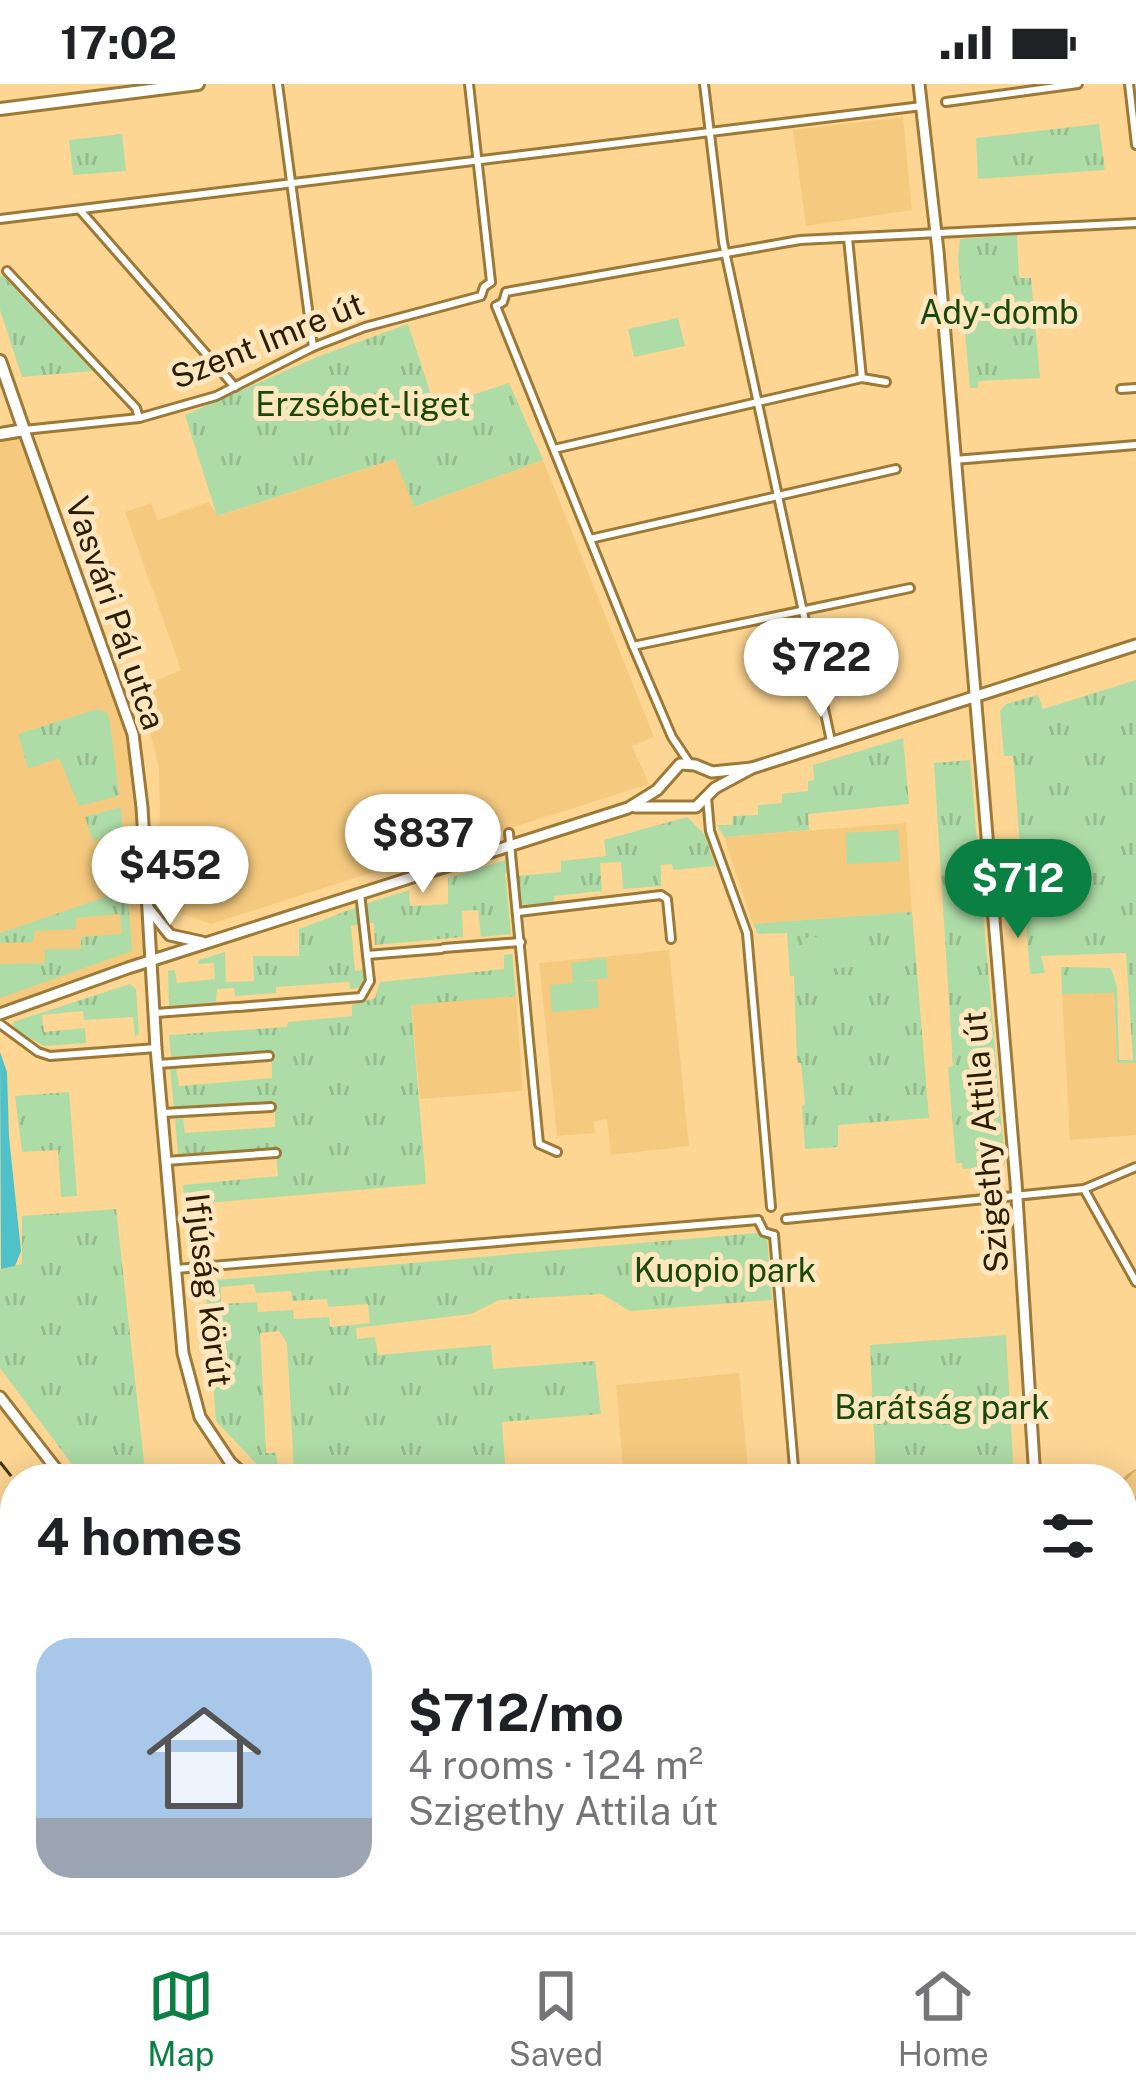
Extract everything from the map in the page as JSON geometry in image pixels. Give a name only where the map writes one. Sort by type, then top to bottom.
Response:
[{"type":"main road","points":[[0,109],[198,84]]},
{"type":"main road","name":"Vasvári Pál utca","points":[[0,361],[24,430]]},
{"type":"main road","name":"Szent Imre út","points":[[0,434],[24,430]]},
{"type":"street","points":[[278,84],[313,347]]},
{"type":"street","points":[[469,84],[491,282]]},
{"type":"street","points":[[704,84],[725,251],[831,741]]},
{"type":"street","name":"Szigethy Attila út","points":[[919,84],[936,232],[1017,1196],[1034,1464]]},
{"type":"street","points":[[946,102],[1078,84]]},
{"type":"street","points":[[1129,84],[1136,145]]},
{"type":"street","points":[[0,219],[922,106]]},
{"type":"street","points":[[78,208],[235,387]]},
{"type":"street","points":[[496,306],[506,292],[725,251],[848,236],[1136,223]]},
{"type":"street","points":[[848,236],[862,378]]},
{"type":"street","points":[[7,271],[136,407],[139,418]]},
{"type":"street","points":[[491,282],[502,285],[506,292]]},
{"type":"street","points":[[491,282],[481,296],[488,305],[496,306]]},
{"type":"street","name":"Szent Imre út","points":[[24,430],[139,418],[235,387],[313,347],[406,314],[481,296]]},
{"type":"street","points":[[496,306],[670,730],[692,764],[709,777],[710,831],[747,934],[771,1207]]},
{"type":"street","points":[[554,449],[862,378],[886,382]]},
{"type":"street","points":[[1120,388],[1136,388]]},
{"type":"street","name":"Vasvári Pál utca","points":[[24,430],[133,734],[150,962]]},
{"type":"street","points":[[954,460],[1136,445]]},
{"type":"street","points":[[589,539],[896,469]]},
{"type":"street","points":[[633,646],[910,588]]},
{"type":"street","points":[[0,1014],[510,839],[628,808],[699,806],[715,788],[752,768],[1136,646]]},
{"type":"street","points":[[628,808],[647,797],[675,767],[670,730]]},
{"type":"street","points":[[675,767],[692,764],[712,772],[752,768]]},
{"type":"street","points":[[667,778],[669,797],[710,831]]},
{"type":"street","points":[[510,839],[539,1144],[557,1152]]},
{"type":"street","points":[[154,1014],[362,997],[370,981],[360,893]]},
{"type":"street","points":[[518,912],[662,895],[667,899],[671,939]]},
{"type":"street","points":[[146,898],[153,917],[170,935],[191,942],[217,941]]},
{"type":"street","points":[[368,955],[521,942]]},
{"type":"street","name":"Ifjúság körút","points":[[150,962],[183,1352],[200,1417],[232,1464]]},
{"type":"street","points":[[0,1024],[50,1057],[156,1048]]},
{"type":"street","points":[[158,1064],[269,1056]]},
{"type":"street","points":[[163,1113],[271,1107]]},
{"type":"street","name":"Ifjúság körút","points":[[166,1161],[276,1153]]},
{"type":"street","points":[[786,1219],[1084,1190],[1136,1167]]},
{"type":"street","points":[[1084,1190],[1136,1282]]},
{"type":"street","points":[[758,1220],[764,1232],[782,1231],[786,1219],[781,1210],[771,1207]]},
{"type":"street","points":[[758,1220],[771,1207]]},
{"type":"street","points":[[176,1269],[758,1220]]},
{"type":"street","points":[[774,1234],[794,1464]]},
{"type":"street","points":[[0,1397],[52,1464]]},
{"type":"shaded area","points":[[903,117],[912,210],[806,226],[793,130]]},
{"type":"shaded area","points":[[24,430],[133,734],[150,962],[0,1014],[0,434]]},
{"type":"shaded area","points":[[396,459],[415,507],[543,460],[654,737],[632,746],[649,784],[211,924],[176,912],[155,853],[159,769],[140,688],[181,670],[125,512],[151,503],[158,520],[209,502],[218,516]]},
{"type":"shaded area","points":[[906,823],[912,912],[753,924],[724,837]]},
{"type":"shaded area","points":[[669,950],[689,1146],[611,1155],[607,1119],[594,1121],[595,1133],[557,1136],[539,963]]},
{"type":"shaded area","points":[[1114,992],[1117,1063],[1136,1063],[1136,1135],[1070,1140],[1062,994]]},
{"type":"shaded area","points":[[516,996],[523,1091],[420,1099],[411,1004]]},
{"type":"shaded area","points":[[739,1373],[748,1464],[623,1464],[616,1385]]},
{"type":"green space","points":[[1099,124],[1105,170],[978,179],[976,138]]},
{"type":"green space","points":[[122,134],[126,171],[73,175],[69,140]]},
{"type":"green space","name":"Ady-domb","points":[[1017,235],[1019,278],[1031,278],[1040,378],[978,381],[978,388],[970,388],[960,239]]},
{"type":"green space","points":[[0,275],[93,371],[22,377],[0,310]]},
{"type":"green space","points":[[678,318],[685,346],[634,357],[628,329]]},
{"type":"green space","name":"Erzsébet-liget","points":[[408,324],[435,407],[509,383],[543,460],[414,507],[395,459],[217,516],[185,415],[317,357]]},
{"type":"green space","points":[[1136,680],[1136,1063],[1117,1063],[1114,993],[1062,994],[1061,967],[1111,968],[1117,987],[1119,1060],[1133,1060],[1126,953],[1041,956],[1045,973],[1030,974],[1013,756],[1004,756],[1000,711],[1006,704],[1038,695],[1043,709]]},
{"type":"green space","points":[[97,709],[106,712],[110,722],[119,796],[79,806],[59,758],[28,769],[18,734]]},
{"type":"green space","points":[[903,738],[909,804],[808,814],[809,830],[724,837],[717,825],[732,825],[733,816],[758,815],[758,805],[782,803],[782,794],[808,791],[808,781],[814,780],[813,765]]},
{"type":"green space","points":[[970,760],[1005,1165],[963,1169],[962,1163],[956,1163],[948,1067],[953,1066],[934,763]]},
{"type":"green space","points":[[121,807],[132,951],[0,998],[0,964],[45,963],[45,949],[81,949],[81,937],[122,934],[120,914],[76,918],[76,929],[35,931],[33,942],[0,943],[0,933],[123,891],[103,838],[93,841],[85,817]]},
{"type":"green space","points":[[687,817],[705,835],[715,866],[673,870],[672,864],[661,865],[661,886],[623,889],[621,862],[600,863],[602,891],[554,896],[554,903],[519,906],[516,876],[561,872],[561,861],[606,856],[604,840]]},
{"type":"green space","points":[[898,830],[900,861],[847,864],[846,833]]},
{"type":"green space","points":[[509,859],[510,871],[505,873],[511,934],[481,937],[478,910],[462,911],[463,937],[375,945],[374,923],[367,923],[365,904],[409,890],[410,906],[448,904],[448,878]]},
{"type":"green space","points":[[357,907],[359,924],[351,926],[355,971],[366,970],[363,987],[350,989],[349,982],[276,987],[276,993],[235,996],[234,988],[217,989],[216,1002],[169,1006],[168,971],[175,970],[177,983],[215,979],[214,963],[198,964],[198,960],[225,952],[226,982],[254,981],[253,956],[299,956],[299,929]]},
{"type":"green space","points":[[912,912],[929,1118],[838,1125],[838,1147],[805,1149],[805,1104],[801,1063],[797,1063],[794,976],[790,976],[787,933],[758,934],[753,924]]},
{"type":"green space","points":[[867,934],[869,966],[807,970],[805,938]]},
{"type":"green space","points":[[512,954],[516,996],[411,1005],[426,1184],[185,1205],[183,1185],[278,1176],[276,1149],[178,1154],[175,1119],[183,1118],[185,1133],[275,1127],[275,1101],[174,1108],[170,1068],[176,1067],[179,1086],[272,1078],[271,1052],[171,1057],[169,1035],[287,1027],[288,1022],[352,1016],[352,1005],[375,998],[380,982],[504,969],[504,955]]},
{"type":"green space","points":[[606,958],[608,978],[582,981],[597,981],[599,1008],[552,1012],[550,985],[573,983],[571,963]]},
{"type":"green space","points":[[130,984],[136,989],[139,1034],[135,1037],[133,1017],[84,1020],[83,1011],[42,1015],[44,1032],[85,1028],[86,1043],[44,1046],[15,1030],[13,1022]]},
{"type":"green space","points":[[69,1092],[77,1196],[61,1197],[58,1150],[22,1152],[15,1096]]},
{"type":"green space","points":[[116,1209],[144,1464],[72,1464],[0,1368],[0,1270],[22,1264],[22,1216]]},
{"type":"green space","name":"Kuopio park","points":[[756,1233],[767,1237],[772,1300],[630,1311],[602,1294],[499,1300],[471,1314],[356,1328],[357,1339],[375,1337],[378,1355],[491,1345],[493,1369],[595,1361],[601,1414],[502,1422],[505,1464],[294,1464],[287,1343],[279,1331],[260,1333],[266,1453],[276,1453],[278,1464],[257,1464],[216,1421],[205,1281]],"holes":[[[254,1284],[256,1293],[291,1291],[292,1301],[327,1299],[328,1307],[368,1304],[370,1323],[330,1327],[329,1317],[294,1319],[293,1310],[258,1312],[257,1302],[221,1304],[221,1287]]]},
{"type":"green space","name":"Barátság park","points":[[1006,1335],[1013,1464],[875,1464],[870,1345]]},
{"type":"water","points":[[0,1052],[7,1072],[21,1251],[15,1266],[1,1269]]}]
